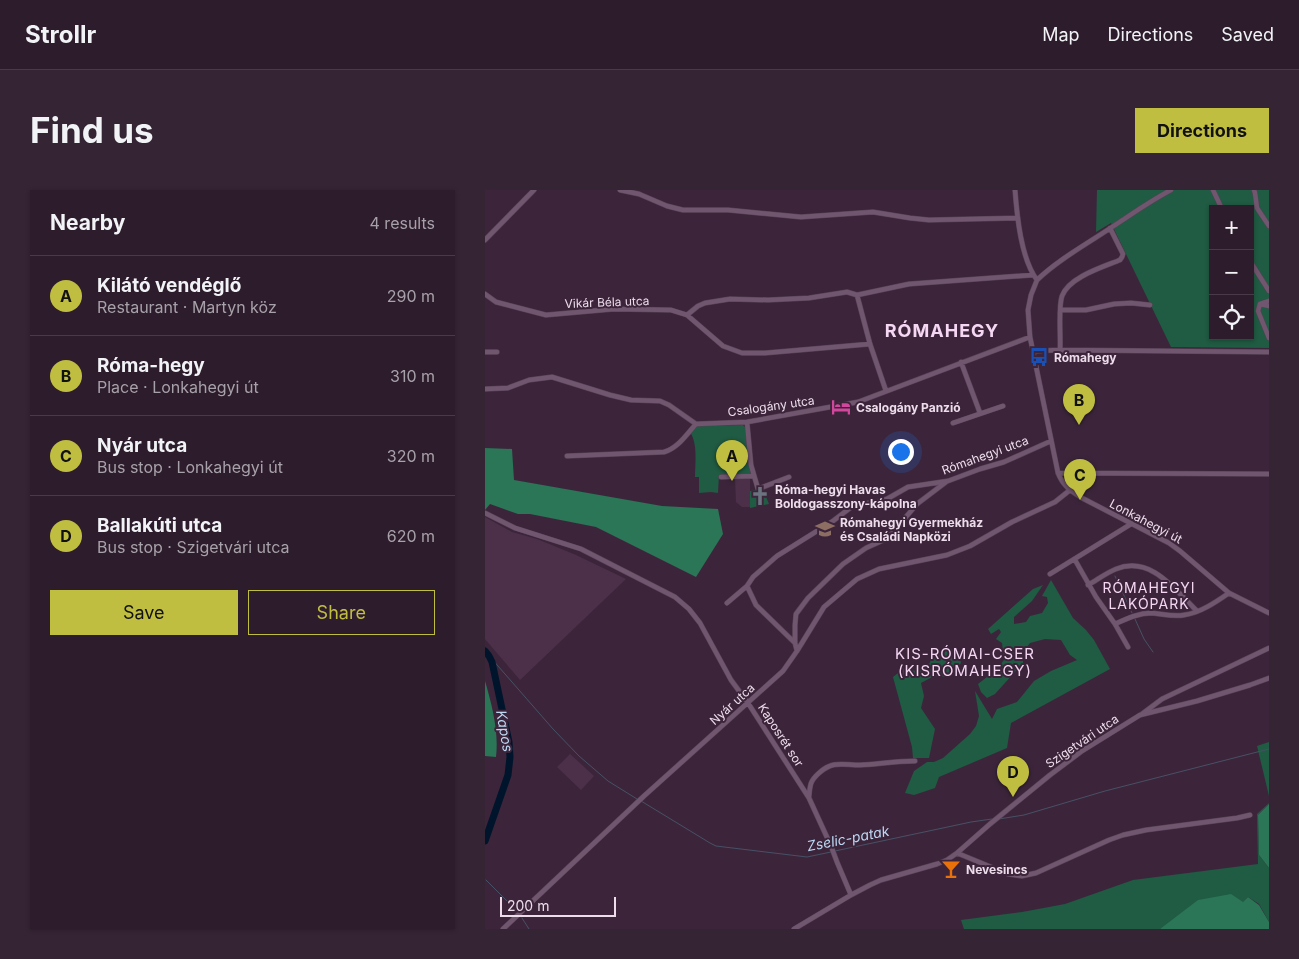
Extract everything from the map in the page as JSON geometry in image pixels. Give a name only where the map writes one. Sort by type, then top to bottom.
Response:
[{"type":"street","points":[[485,240],[534,190]]},
{"type":"street","points":[[620,190],[639,194],[667,206],[683,210],[728,210],[801,217],[873,212],[929,220],[1018,218]]},
{"type":"street","points":[[1015,190],[1025,252],[1033,275],[1037,280],[1044,272],[1149,202],[1171,190]]},
{"type":"street","points":[[1213,190],[1220,205]]},
{"type":"street","points":[[1254,190],[1257,208],[1269,226]]},
{"type":"street","points":[[1061,350],[1061,310],[1062,295],[1065,289],[1079,278],[1120,260],[1122,257],[1123,254],[1110,228]]},
{"type":"street","points":[[1254,268],[1269,292]]},
{"type":"street","points":[[687,315],[705,303],[730,299],[809,298],[847,292],[857,295],[909,284],[1033,275]]},
{"type":"street","name":"Lonkahegyi út","points":[[1037,280],[1031,295],[1029,310],[1030,337],[1058,474],[1065,485],[1082,498],[1180,551],[1229,593],[1269,614]]},
{"type":"street","name":"Vikár Béla utca","points":[[485,294],[496,302],[546,314],[614,309],[671,310],[687,315],[723,346],[742,353],[765,353],[870,344]]},
{"type":"street","points":[[857,295],[870,344],[886,391]]},
{"type":"street","points":[[1269,301],[1261,304],[1258,311],[1269,338]]},
{"type":"street","points":[[1061,310],[1086,310],[1114,304],[1150,305]]},
{"type":"street","points":[[1261,304],[1269,306]]},
{"type":"street","name":"Csalogány utca","points":[[696,424],[747,422],[858,402],[1030,337]]},
{"type":"street","points":[[1033,351],[1269,352]]},
{"type":"street","points":[[485,352],[497,352]]},
{"type":"street","points":[[961,362],[980,413]]},
{"type":"street","points":[[485,389],[508,388],[529,380],[552,377],[631,400],[659,400],[696,424],[677,446],[672,450],[664,452],[567,456]]},
{"type":"street","points":[[953,423],[1003,406]]},
{"type":"street","points":[[747,422],[753,476],[758,489],[789,477]]},
{"type":"street","name":"Rómahegyi utca","points":[[727,603],[777,556],[833,521],[850,508],[861,504],[877,502],[908,487],[948,481],[1004,462],[1051,442]]},
{"type":"street","points":[[1058,474],[1269,474]]},
{"type":"street","points":[[721,477],[753,476]]},
{"type":"street","points":[[797,651],[795,625],[797,614],[807,598],[843,564],[866,548],[888,538],[917,504],[948,481]]},
{"type":"street","name":"Nyár utca","points":[[503,929],[644,796],[783,671],[824,607],[857,579],[879,569],[955,552],[1055,502],[1070,490]]},
{"type":"street","name":"Kaposrét sor","points":[[485,512],[515,528],[581,548],[675,597],[689,609],[700,623],[731,680],[809,798],[851,895]]},
{"type":"street","points":[[1051,574],[1131,524]]},
{"type":"street","points":[[1075,560],[1128,646]]},
{"type":"street","points":[[1089,585],[1116,569],[1127,566],[1144,567],[1161,576],[1197,611]]},
{"type":"street","points":[[747,586],[756,605],[795,643]]},
{"type":"street","points":[[1115,624],[1139,614],[1186,615],[1229,593]]},
{"type":"street","points":[[1140,715],[1162,699],[1269,648]]},
{"type":"street","name":"Szigetvári utca","points":[[795,929],[851,895],[881,880],[947,860],[1050,775],[1082,751],[1140,715],[1197,701],[1269,678]]},
{"type":"street","points":[[809,798],[811,782],[814,777],[829,765],[915,761]]},
{"type":"street","points":[[957,853],[1008,874],[1022,876],[1036,873],[1123,835],[1250,815]]},
{"type":"shaded area","points":[[735,479],[750,479],[750,507],[742,507],[736,502]]},
{"type":"shaded area","points":[[485,517],[512,532],[537,539],[576,555],[626,579],[520,680],[485,639]]},
{"type":"shaded area","points":[[570,754],[594,776],[581,790],[557,767]]},
{"type":"green space","points":[[1097,190],[1269,190],[1269,348],[1171,347],[1111,223],[1096,232]]},
{"type":"green space","points":[[743,425],[746,428],[751,475],[719,475],[718,493],[699,493],[699,477],[695,477],[695,448],[690,432],[697,426]]},
{"type":"green space","points":[[485,448],[512,449],[514,480],[662,506],[718,509],[723,534],[696,577],[596,527],[530,514],[518,514],[490,504],[485,510]]},
{"type":"green space","points":[[763,489],[769,504],[750,508],[750,491]]},
{"type":"green space","points":[[1051,580],[1073,618],[1094,640],[1110,669],[1011,723],[1007,748],[939,777],[935,788],[914,795],[905,793],[914,771],[927,762],[934,762],[943,758],[970,734],[976,726],[979,716],[975,691],[992,719],[997,709],[1017,702],[1034,681],[1051,671],[1077,660],[1070,655],[1061,640],[1045,639],[1030,643],[1023,652],[1023,663],[995,694],[987,698],[981,692],[978,684],[996,670],[1004,660],[1002,643],[996,639],[1001,632],[999,629],[991,634],[988,629],[1033,589],[1043,585],[1032,601],[1014,617],[1014,624],[1026,622],[1030,616],[1042,613],[1048,603],[1047,597],[1042,596]]},
{"type":"green space","points":[[948,647],[959,653],[961,663],[949,677],[934,676],[921,683],[924,696],[921,708],[935,729],[929,758],[913,758],[912,747],[893,677],[908,665],[914,671],[930,663],[931,656]]},
{"type":"green space","points":[[485,681],[496,728],[496,757],[485,756]]},
{"type":"green space","points":[[1269,742],[1269,796],[1257,746]]},
{"type":"green space","points":[[1269,803],[1258,815],[1259,855],[1269,868],[1269,922],[1259,904],[1248,897],[1243,903],[1160,929],[964,929],[961,920],[1065,904],[1133,880],[1258,864],[1257,814]]},
{"type":"green space","points":[[1269,804],[1269,868],[1259,855],[1258,815]]},
{"type":"green space","points":[[1231,894],[1243,902],[1248,897],[1259,905],[1269,922],[1269,929],[1160,929],[1198,900]]},
{"type":"waterway","points":[[1115,576],[1132,613]]},
{"type":"waterway","points":[[1135,619],[1144,639],[1153,652]]},
{"type":"waterway","name":"Kapos","points":[[485,651],[492,662],[509,742],[510,757],[508,775],[485,841]]},
{"type":"waterway","name":"Zselic-patak","points":[[491,658],[579,756],[608,781],[637,799]]},
{"type":"waterway","name":"Zselic-patak","points":[[999,819],[1024,815],[1105,791],[1269,749]]},
{"type":"waterway","name":"Zselic-patak","points":[[641,801],[716,846],[807,857],[831,852]]},
{"type":"waterway","name":"Zselic-patak","points":[[835,851],[992,819]]},
{"type":"waterway","points":[[486,880],[517,911]]},
{"type":"waterway","points":[[522,918],[529,929]]},
{"type":"place","name":"Rómahegy","points":[[1039,357]]},
{"type":"place","name":"Csalogány Panzió","points":[[841,407]]},
{"type":"place","name":"Róma-hegy","points":[[1079,425]]},
{"type":"place","name":"Kilátó vendéglő","points":[[732,481]]},
{"type":"place","name":"Róma-hegyi Havas Boldogasszony-kápolna","points":[[760,496]]},
{"type":"place","name":"Nyár utca","points":[[1080,500]]},
{"type":"place","name":"Rómahegyi Gyermekház és Családi Napközi","points":[[825,529]]},
{"type":"place","name":"Ballakúti utca","points":[[1013,797]]},
{"type":"place","name":"Nevesincs","points":[[951,869]]},
{"type":"district","name":"RÓMAHEGY","points":[[942,330]]},
{"type":"district","name":"RÓMAHEGYI LAKÓPARK","points":[[1149,596]]},
{"type":"district","name":"KIS-RÓMAI-CSER (KISRÓMAHEGY)","points":[[965,662]]}]
